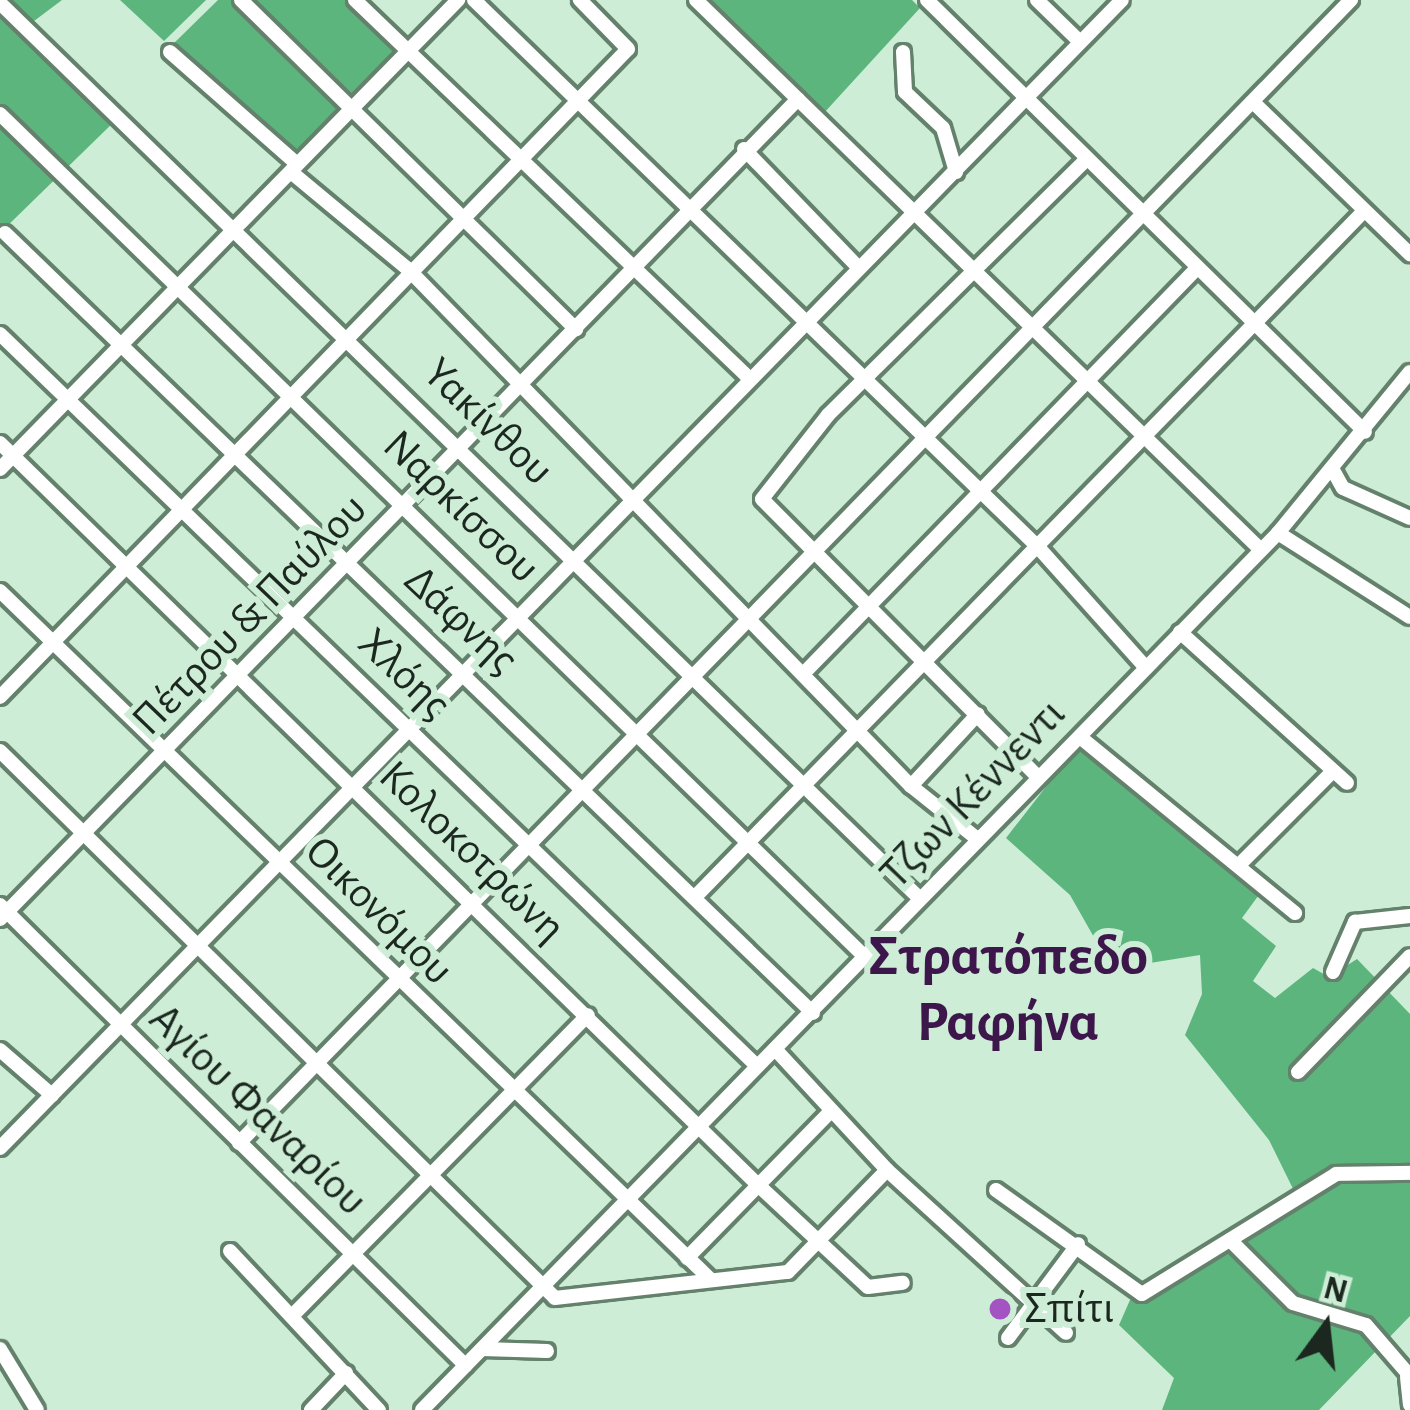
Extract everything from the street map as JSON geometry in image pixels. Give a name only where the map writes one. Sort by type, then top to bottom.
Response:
[{"type":"street","points":[[242,0],[576,328]]},
{"type":"street","points":[[355,0],[750,379]]},
{"type":"street","points":[[0,469],[458,0]]},
{"type":"street","points":[[473,0],[683,210],[1038,548],[1147,668]]},
{"type":"street","points":[[0,698],[183,511],[345,333],[628,49],[580,0]]},
{"type":"street","points":[[696,0],[1260,549]]},
{"type":"street","points":[[927,0],[1083,163],[1141,213],[1365,432]]},
{"type":"street","points":[[1036,0],[1077,39]]},
{"type":"street","points":[[0,1148],[356,790],[408,729],[578,561],[857,266],[956,172],[1077,39],[1122,0]]},
{"type":"street","points":[[239,1143],[470,898],[1351,0]]},
{"type":"street","name":"Υακίνθου","points":[[0,3],[808,782],[919,898]]},
{"type":"street","points":[[170,52],[408,269],[632,504],[808,669],[911,786],[975,837]]},
{"type":"street","points":[[903,52],[905,92],[943,128],[956,172]]},
{"type":"street","name":"Πέτρου & Παύλου","points":[[2,912],[167,754],[466,449],[683,210],[798,99]]},
{"type":"street","points":[[1253,102],[1410,254]]},
{"type":"street","name":"Ναρκίσσου","points":[[0,114],[637,728],[866,958]]},
{"type":"street","points":[[744,149],[857,266]]},
{"type":"street","points":[[1037,776],[762,499],[863,382],[1083,163]]},
{"type":"street","points":[[695,897],[1364,211]]},
{"type":"street","name":"Δάφνης","points":[[5,232],[466,672],[813,1013]]},
{"type":"street","points":[[808,669],[1197,268]]},
{"type":"street","name":"Χλόης","points":[[0,334],[757,1066]]},
{"type":"street","name":"Τζων Κέννεντι","points":[[422,1410],[813,1013],[975,837],[1080,737],[1278,533],[1334,472],[1410,372]]},
{"type":"street","name":"Κολοκοτρώνη","points":[[0,442],[757,1184],[869,1287],[903,1283]]},
{"type":"street","points":[[1334,472],[1343,488],[1410,518]]},
{"type":"street","points":[[1278,533],[1410,617]]},
{"type":"street","name":"Οικονόμου","points":[[0,591],[623,1203],[710,1279]]},
{"type":"street","points":[[1180,632],[1347,783]]},
{"type":"street","points":[[911,786],[978,714]]},
{"type":"street","points":[[1080,737],[1240,862],[1295,913]]},
{"type":"street","points":[[0,751],[542,1287],[559,1298],[788,1272],[825,1245],[887,1170]]},
{"type":"street","points":[[1240,862],[1333,771]]},
{"type":"street","name":"Αγίου Φαναρίου","points":[[2,912],[466,1366]]},
{"type":"street","points":[[1333,972],[1355,922],[1410,916]]},
{"type":"street","points":[[1298,1072],[1410,956]]},
{"type":"street","points":[[294,1314],[349,1250],[587,1015]]},
{"type":"street","points":[[0,1049],[52,1095]]},
{"type":"street","points":[[776,1049],[887,1170],[1032,1307],[1066,1333]]},
{"type":"street","points":[[687,1258],[830,1111]]},
{"type":"street","points":[[996,1190],[1142,1294],[1336,1174],[1410,1173]]},
{"type":"street","points":[[1229,1240],[1293,1303],[1366,1325],[1408,1376],[1410,1405]]},
{"type":"street","points":[[1008,1338],[1078,1244]]},
{"type":"street","points":[[230,1251],[380,1410]]},
{"type":"street","points":[[0,1349],[38,1410]]},
{"type":"street","points":[[482,1349],[548,1351]]},
{"type":"street","points":[[311,1410],[346,1373]]},
{"type":"green space","points":[[0,0],[62,0],[30,24],[119,117],[0,233]]},
{"type":"green space","points":[[120,0],[206,0],[164,41]]},
{"type":"green space","points":[[218,0],[347,0],[400,52],[297,160],[169,48]]},
{"type":"green space","points":[[706,0],[912,0],[920,8],[823,114]]},
{"type":"green space","points":[[1080,743],[1261,892],[1242,918],[1276,946],[1253,981],[1275,998],[1313,968],[1329,977],[1357,959],[1410,1014],[1410,1316],[1319,1410],[1162,1410],[1174,1378],[1119,1325],[1130,1300],[1301,1205],[1269,1140],[1185,1035],[1202,994],[1200,955],[1112,969],[1070,895],[1006,838]]},
{"type":"place","name":"Σπίτι","points":[[1000,1309]]},
{"type":"district","name":"Στρατόπεδο Ραφήνα","points":[[1008,990]]}]
